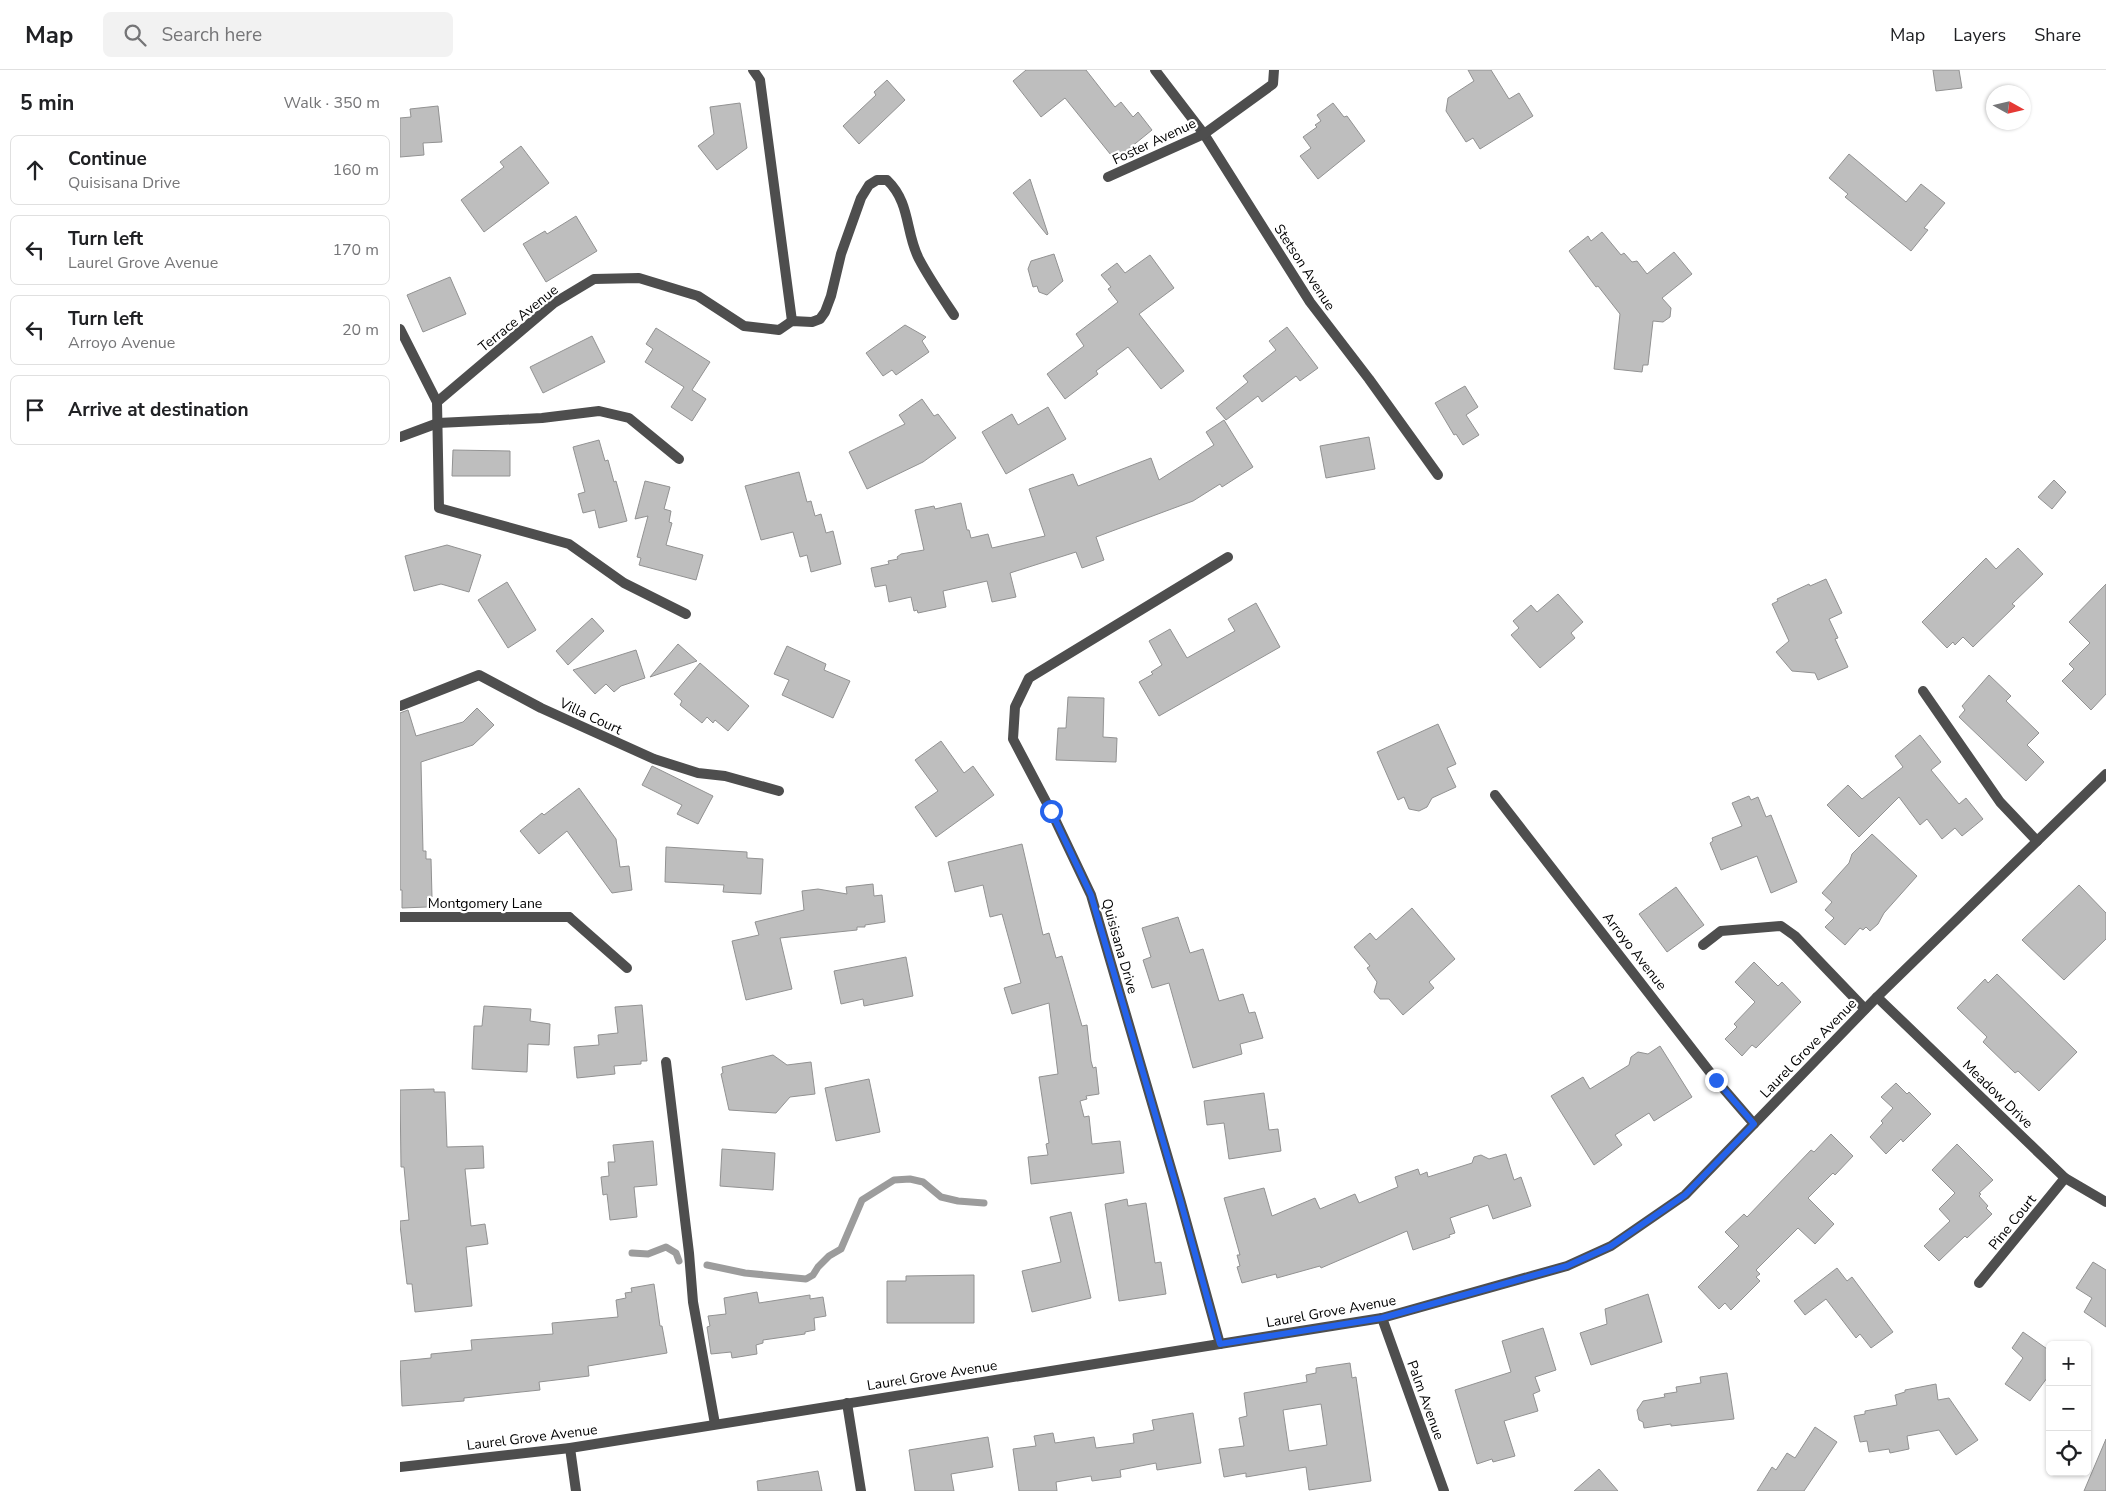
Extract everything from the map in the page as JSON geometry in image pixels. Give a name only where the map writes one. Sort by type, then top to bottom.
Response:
[{"type":"street","points":[[753,70],[760,80],[792,321]]},
{"type":"street","name":"Stetson Avenue","points":[[1156,70],[1204,134],[1310,302],[1370,379],[1438,475]]},
{"type":"street","name":"Foster Avenue","points":[[1108,177],[1204,134],[1273,84],[1274,70]]},
{"type":"street","name":"Terrace Avenue","points":[[437,402],[554,303],[594,279],[639,278],[698,296],[744,326],[779,330],[792,321],[812,322],[820,319],[831,296],[841,254],[861,198],[869,185],[877,180],[887,180],[896,189],[909,222],[918,257],[954,315]]},
{"type":"street","points":[[400,329],[437,402],[439,508],[569,544],[624,584],[686,614]]},
{"type":"street","points":[[400,437],[438,422],[542,418],[598,410],[629,418],[680,459]]},
{"type":"street","name":"Quisisana Drive","points":[[1220,1344],[1180,1199],[1091,895],[1051,811],[1013,739],[1015,707],[1029,678],[1228,557]]},
{"type":"street","name":"Villa Court","points":[[400,706],[479,675],[541,708],[654,758],[698,773],[725,776],[779,791]]},
{"type":"street","points":[[1923,690],[2000,802],[2037,841]]},
{"type":"street","name":"Laurel Grove Avenue","points":[[400,1467],[570,1448],[1382,1318],[1567,1266],[1611,1246],[1685,1195],[1876,997],[2106,774]]},
{"type":"street","name":"Arroyo Avenue","points":[[1495,795],[1716,1080],[1754,1124]]},
{"type":"street","name":"Montgomery Lane","points":[[400,917],[569,917],[627,968]]},
{"type":"street","points":[[1703,945],[1721,931],[1781,926],[1795,936],[1865,1010]]},
{"type":"street","name":"Meadow Drive","points":[[1876,997],[2065,1178],[2106,1202]]},
{"type":"street","points":[[666,1062],[689,1253],[693,1302],[715,1424]]},
{"type":"street","name":"Pine Court","points":[[1979,1284],[2065,1178]]},
{"type":"street","name":"Palm Avenue","points":[[1382,1318],[1444,1491]]},
{"type":"street","points":[[847,1403],[861,1491]]},
{"type":"street","points":[[570,1448],[576,1491]]},
{"type":"building","points":[[1026,70],[1086,70],[1115,107],[1121,102],[1133,117],[1138,112],[1152,130],[1115,160],[1065,98],[1041,117],[1013,81]]},
{"type":"building","points":[[1468,70],[1491,70],[1509,99],[1519,93],[1533,116],[1480,149],[1473,138],[1466,142],[1446,111],[1448,98],[1474,81]]},
{"type":"building","points":[[1933,70],[1959,70],[1962,88],[1936,91]]},
{"type":"building","points":[[887,80],[905,100],[859,144],[843,126],[876,95],[874,92]]},
{"type":"building","points":[[740,103],[747,148],[717,170],[698,146],[714,134],[710,107]]},
{"type":"building","points":[[1333,103],[1344,117],[1347,116],[1365,141],[1318,179],[1300,156],[1311,148],[1303,137],[1317,127],[1315,125],[1321,121],[1317,115]]},
{"type":"building","points":[[438,106],[442,142],[423,143],[424,155],[400,157],[400,118],[411,117],[410,109]]},
{"type":"building","points":[[521,146],[549,183],[484,232],[461,200],[504,167],[500,162]]},
{"type":"building","points":[[1849,154],[1906,202],[1921,184],[1945,203],[1924,228],[1928,230],[1911,251],[1845,197],[1848,194],[1829,178]]},
{"type":"building","points":[[1030,179],[1048,234],[1047,235],[1013,193]]},
{"type":"building","points":[[576,216],[597,251],[546,282],[523,244],[545,231],[547,234]]},
{"type":"building","points":[[1602,232],[1621,255],[1624,253],[1632,262],[1637,261],[1647,274],[1674,252],[1692,274],[1662,298],[1671,308],[1670,317],[1663,322],[1653,321],[1648,365],[1643,365],[1642,372],[1614,369],[1620,314],[1598,286],[1596,287],[1569,251],[1588,236],[1591,241]]},
{"type":"building","points":[[1054,254],[1063,281],[1047,295],[1039,292],[1037,286],[1033,287],[1028,269],[1031,261]]},
{"type":"building","points":[[1150,255],[1174,288],[1139,314],[1184,371],[1161,389],[1128,347],[1096,371],[1098,374],[1065,399],[1047,374],[1084,346],[1076,334],[1118,302],[1108,289],[1111,287],[1101,275],[1117,263],[1125,273]]},
{"type":"building","points":[[450,277],[466,314],[423,332],[407,295]]},
{"type":"building","points":[[905,325],[926,337],[922,341],[929,352],[896,375],[892,370],[883,376],[866,353]]},
{"type":"building","points":[[1287,327],[1318,368],[1300,381],[1296,376],[1262,402],[1258,396],[1226,420],[1216,408],[1248,382],[1243,376],[1276,350],[1269,341]]},
{"type":"building","points":[[656,328],[710,362],[692,390],[706,399],[692,421],[671,407],[684,387],[645,362],[653,349],[646,344]]},
{"type":"building","points":[[592,336],[605,362],[543,393],[530,367]]},
{"type":"building","points":[[1465,386],[1478,407],[1466,415],[1479,435],[1463,445],[1456,434],[1454,435],[1435,403]]},
{"type":"building","points":[[922,399],[934,416],[938,414],[956,438],[923,462],[867,489],[849,452],[905,424],[899,415]]},
{"type":"building","points":[[1048,407],[1066,439],[1006,474],[982,432],[1012,414],[1018,425]]},
{"type":"building","points":[[1224,420],[1253,467],[1222,487],[1220,484],[1193,501],[1096,537],[1104,560],[1082,568],[1076,552],[1010,573],[1016,597],[992,602],[987,581],[943,591],[946,607],[918,613],[917,610],[914,611],[911,597],[889,602],[886,585],[875,587],[871,568],[889,564],[888,561],[898,559],[897,557],[901,554],[924,550],[915,510],[934,506],[935,509],[961,503],[967,530],[969,530],[971,538],[988,534],[992,548],[1045,536],[1029,489],[1073,474],[1078,486],[1151,458],[1159,480],[1214,445],[1206,432]]},
{"type":"building","points":[[1369,437],[1375,469],[1326,478],[1320,446]]},
{"type":"building","points":[[599,440],[605,461],[608,460],[614,482],[616,481],[627,521],[599,528],[595,510],[583,513],[578,494],[585,492],[573,447]]},
{"type":"building","points":[[453,450],[510,451],[510,476],[452,476]]},
{"type":"building","points":[[799,472],[807,502],[811,501],[815,516],[821,514],[826,533],[833,531],[841,564],[811,572],[807,555],[800,557],[793,532],[761,540],[745,486]]},
{"type":"building","points":[[2054,480],[2066,492],[2052,509],[2038,497]]},
{"type":"building","points":[[645,481],[670,487],[664,509],[671,511],[669,522],[672,523],[666,545],[703,555],[696,580],[639,565],[641,558],[637,557],[648,516],[635,519]]},
{"type":"building","points":[[447,545],[481,555],[469,592],[441,584],[414,591],[405,556]]},
{"type":"building","points":[[2018,548],[2043,574],[2012,604],[2015,606],[1973,647],[1963,637],[1955,645],[1953,642],[1947,648],[1922,622],[1986,558],[1996,569]]},
{"type":"building","points":[[1826,579],[1842,613],[1829,619],[1838,638],[1835,639],[1848,667],[1818,680],[1815,673],[1792,671],[1776,652],[1789,641],[1772,604],[1778,601],[1777,599],[1809,584],[1810,586]]},
{"type":"building","points":[[507,582],[536,630],[508,648],[478,600]]},
{"type":"building","points":[[2106,584],[2106,694],[2091,710],[2062,681],[2074,669],[2069,664],[2090,643],[2069,622]]},
{"type":"building","points":[[1558,594],[1583,622],[1571,633],[1575,638],[1540,668],[1511,635],[1519,628],[1513,621],[1531,605],[1537,612]]},
{"type":"building","points":[[1256,603],[1280,647],[1159,716],[1139,682],[1153,674],[1151,672],[1162,665],[1149,641],[1170,629],[1187,658],[1235,631],[1228,619]]},
{"type":"building","points":[[592,618],[604,631],[568,665],[556,651]]},
{"type":"building","points":[[678,644],[697,661],[650,677]]},
{"type":"building","points":[[787,646],[826,664],[824,670],[850,681],[833,718],[782,695],[789,680],[774,674]]},
{"type":"building","points":[[636,650],[645,678],[621,686],[614,692],[606,684],[595,694],[573,670]]},
{"type":"building","points":[[700,663],[749,706],[728,731],[715,720],[713,723],[707,717],[702,723],[680,705],[682,701],[674,694]]},
{"type":"building","points":[[1989,675],[2011,696],[2006,701],[2039,733],[2027,745],[2044,762],[2026,781],[1959,717],[1965,710],[1962,706]]},
{"type":"building","points":[[1068,697],[1104,698],[1103,737],[1117,738],[1116,762],[1056,760],[1058,728],[1066,728]]},
{"type":"building","points":[[477,708],[494,725],[473,745],[421,762],[423,851],[426,851],[426,859],[431,859],[432,897],[427,897],[427,907],[402,908],[402,890],[400,890],[400,713],[408,710],[416,736],[463,722]]},
{"type":"building","points":[[1438,724],[1456,764],[1447,768],[1456,787],[1432,798],[1427,807],[1419,811],[1409,809],[1404,797],[1398,800],[1377,752]]},
{"type":"building","points":[[1920,735],[1941,762],[1931,770],[1959,804],[1966,798],[1983,819],[1962,836],[1955,828],[1942,839],[1927,819],[1920,825],[1899,797],[1859,837],[1827,805],[1848,785],[1862,799],[1903,767],[1895,756]]},
{"type":"building","points":[[941,741],[964,773],[973,766],[994,795],[936,837],[915,807],[938,791],[915,760]]},
{"type":"building","points":[[652,766],[713,796],[698,824],[677,814],[682,805],[642,785]]},
{"type":"building","points":[[579,788],[616,839],[620,867],[629,866],[632,890],[612,893],[567,831],[539,854],[520,831],[542,813],[544,815]]},
{"type":"building","points":[[1749,796],[1751,800],[1758,797],[1766,817],[1771,815],[1797,882],[1771,893],[1757,856],[1721,870],[1710,843],[1713,841],[1712,838],[1742,826],[1732,803]]},
{"type":"building","points":[[1872,834],[1917,876],[1884,913],[1878,924],[1870,931],[1866,927],[1863,930],[1860,928],[1845,945],[1825,927],[1834,918],[1825,910],[1832,902],[1822,893],[1849,863],[1852,854]]},
{"type":"building","points":[[1022,844],[1043,935],[1049,933],[1056,958],[1062,956],[1082,1026],[1087,1025],[1091,1061],[1093,1068],[1096,1067],[1099,1094],[1086,1096],[1087,1099],[1080,1101],[1084,1117],[1089,1116],[1092,1144],[1120,1141],[1124,1173],[1031,1184],[1028,1157],[1048,1155],[1046,1144],[1049,1143],[1039,1077],[1058,1074],[1049,1003],[1012,1014],[1004,988],[1021,983],[1002,914],[990,917],[983,885],[955,892],[948,862]]},
{"type":"building","points":[[666,847],[747,852],[747,858],[763,859],[761,894],[723,892],[724,885],[665,882]]},
{"type":"building","points":[[873,884],[874,896],[882,895],[885,922],[857,927],[857,930],[780,938],[792,989],[746,1000],[732,941],[759,935],[755,922],[804,910],[802,891],[818,889],[847,894],[846,887]]},
{"type":"building","points":[[2079,885],[2106,913],[2106,939],[2064,980],[2022,940]]},
{"type":"building","points":[[1676,887],[1704,925],[1667,952],[1639,914]]},
{"type":"building","points":[[1412,908],[1455,959],[1429,982],[1434,988],[1403,1015],[1389,999],[1380,999],[1374,992],[1377,982],[1367,968],[1370,966],[1354,947],[1370,933],[1376,940]]},
{"type":"building","points":[[1178,917],[1190,953],[1203,949],[1219,1001],[1243,994],[1249,1013],[1255,1012],[1263,1038],[1240,1044],[1242,1054],[1193,1068],[1169,983],[1152,988],[1143,960],[1151,957],[1142,928]]},
{"type":"building","points":[[906,957],[913,996],[864,1006],[863,999],[841,1004],[834,971]]},
{"type":"building","points":[[1754,962],[1778,986],[1782,982],[1801,1002],[1756,1048],[1752,1045],[1742,1056],[1725,1039],[1737,1027],[1734,1024],[1755,1002],[1735,982]]},
{"type":"building","points":[[1997,974],[2077,1052],[2039,1091],[2018,1071],[2015,1073],[1983,1042],[1987,1037],[1957,1008],[1985,979],[1988,983]]},
{"type":"building","points":[[642,1005],[647,1061],[641,1061],[641,1064],[614,1066],[615,1074],[577,1078],[574,1047],[599,1045],[598,1035],[618,1033],[615,1007]]},
{"type":"building","points":[[484,1006],[531,1009],[530,1021],[550,1024],[549,1045],[528,1044],[527,1072],[472,1069],[474,1026],[482,1026]]},
{"type":"building","points":[[1660,1046],[1692,1097],[1654,1121],[1649,1113],[1615,1135],[1622,1145],[1594,1165],[1551,1096],[1583,1077],[1590,1089],[1629,1065],[1631,1057],[1638,1052],[1648,1054]]},
{"type":"building","points":[[773,1055],[787,1065],[811,1062],[815,1094],[790,1097],[776,1113],[729,1110],[721,1074],[723,1073],[722,1067]]},
{"type":"building","points":[[869,1079],[880,1132],[836,1141],[825,1088]]},
{"type":"building","points":[[1896,1083],[1907,1094],[1909,1092],[1931,1114],[1903,1142],[1901,1139],[1886,1154],[1870,1137],[1893,1108],[1881,1097]]},
{"type":"building","points":[[434,1089],[434,1092],[445,1092],[447,1147],[483,1146],[484,1168],[465,1169],[471,1226],[485,1224],[488,1244],[466,1247],[472,1306],[415,1312],[412,1284],[407,1284],[400,1225],[400,1221],[409,1220],[404,1167],[401,1167],[400,1090]]},
{"type":"building","points":[[1264,1093],[1269,1130],[1278,1129],[1281,1151],[1229,1159],[1224,1123],[1207,1125],[1204,1101]]},
{"type":"building","points":[[1831,1134],[1853,1156],[1835,1175],[1833,1173],[1808,1198],[1834,1224],[1815,1244],[1798,1228],[1756,1270],[1760,1274],[1756,1277],[1760,1281],[1731,1310],[1725,1303],[1719,1309],[1698,1287],[1739,1246],[1725,1232],[1744,1214],[1747,1217],[1811,1150],[1814,1152]]},
{"type":"building","points":[[653,1141],[657,1185],[634,1187],[637,1217],[610,1220],[607,1194],[603,1195],[601,1177],[609,1176],[608,1162],[615,1162],[613,1145]]},
{"type":"building","points":[[1957,1144],[1993,1180],[1979,1193],[1981,1194],[1979,1196],[1988,1206],[1986,1208],[1992,1214],[1939,1261],[1924,1246],[1950,1221],[1939,1209],[1955,1193],[1932,1170]]},
{"type":"building","points":[[722,1149],[775,1153],[773,1190],[720,1186]]},
{"type":"building","points":[[1506,1154],[1514,1180],[1521,1177],[1531,1206],[1493,1219],[1488,1205],[1450,1218],[1455,1233],[1449,1235],[1450,1237],[1413,1250],[1407,1231],[1321,1268],[1320,1266],[1277,1278],[1276,1274],[1242,1283],[1237,1267],[1240,1266],[1237,1255],[1240,1255],[1224,1198],[1264,1188],[1272,1216],[1315,1198],[1320,1209],[1355,1194],[1359,1203],[1398,1187],[1395,1177],[1418,1169],[1420,1175],[1427,1172],[1428,1177],[1472,1163],[1474,1157],[1481,1155],[1489,1159]]},
{"type":"building","points":[[1127,1199],[1128,1206],[1146,1203],[1155,1263],[1161,1262],[1166,1294],[1119,1301],[1105,1204]]},
{"type":"building","points":[[1071,1212],[1091,1298],[1032,1312],[1022,1271],[1061,1262],[1050,1217]]},
{"type":"building","points":[[2093,1262],[2106,1270],[2106,1327],[2084,1312],[2092,1298],[2076,1288]]},
{"type":"building","points":[[1837,1268],[1847,1281],[1852,1277],[1893,1332],[1871,1348],[1860,1334],[1856,1338],[1826,1299],[1805,1315],[1794,1301]]},
{"type":"building","points":[[974,1275],[974,1323],[887,1323],[887,1281],[906,1281],[906,1276]]},
{"type":"building","points":[[654,1284],[660,1326],[662,1326],[667,1353],[588,1366],[589,1376],[539,1382],[540,1390],[464,1398],[464,1401],[402,1406],[400,1361],[431,1358],[431,1354],[472,1350],[471,1340],[553,1334],[552,1323],[618,1317],[616,1300],[626,1298],[625,1293],[632,1292],[631,1288]]},
{"type":"building","points":[[757,1292],[759,1303],[810,1295],[810,1299],[823,1297],[826,1316],[814,1318],[815,1330],[805,1332],[805,1334],[763,1340],[763,1343],[756,1345],[757,1354],[732,1358],[731,1352],[711,1354],[707,1327],[710,1326],[708,1316],[726,1314],[724,1298]]},
{"type":"building","points":[[1648,1294],[1662,1342],[1591,1365],[1580,1333],[1607,1324],[1605,1309]]},
{"type":"building","points":[[1543,1328],[1556,1370],[1535,1377],[1540,1391],[1533,1394],[1538,1411],[1504,1421],[1515,1456],[1493,1462],[1492,1459],[1477,1464],[1455,1390],[1511,1372],[1502,1341]]},
{"type":"building","points":[[2023,1332],[2046,1348],[2046,1379],[2030,1401],[2005,1384],[2023,1358],[2012,1348]]},
{"type":"building","points":[[1350,1363],[1352,1378],[1356,1377],[1371,1481],[1309,1490],[1306,1467],[1246,1477],[1246,1473],[1224,1477],[1219,1449],[1244,1446],[1239,1418],[1247,1416],[1244,1393],[1307,1382],[1306,1375],[1316,1373],[1316,1368]],"holes":[[[1321,1404],[1327,1445],[1289,1451],[1283,1410]]]},
{"type":"building","points":[[1727,1373],[1734,1419],[1644,1428],[1643,1422],[1639,1420],[1637,1410],[1643,1401],[1665,1397],[1664,1394],[1677,1392],[1676,1387],[1701,1383],[1700,1377]]},
{"type":"building","points":[[1936,1384],[1938,1400],[1949,1398],[1978,1440],[1956,1455],[1939,1430],[1907,1436],[1909,1449],[1890,1453],[1889,1449],[1869,1452],[1867,1441],[1860,1442],[1854,1416],[1865,1414],[1865,1411],[1897,1405],[1895,1395],[1905,1392],[1905,1390]]},
{"type":"building","points":[[1193,1413],[1201,1463],[1157,1470],[1156,1463],[1120,1470],[1121,1477],[1092,1481],[1091,1476],[1056,1482],[1057,1491],[1019,1491],[1013,1449],[1036,1446],[1034,1436],[1053,1433],[1055,1443],[1094,1437],[1096,1448],[1134,1443],[1133,1434],[1154,1430],[1152,1420]]},
{"type":"building","points":[[1815,1427],[1837,1442],[1804,1491],[1757,1491],[1772,1467],[1776,1470],[1787,1453],[1795,1458]]},
{"type":"building","points":[[988,1437],[993,1467],[951,1474],[954,1491],[915,1491],[909,1450]]},
{"type":"building","points":[[2106,1439],[2106,1491],[2084,1491]]},
{"type":"building","points":[[1599,1469],[1618,1491],[1574,1491]]},
{"type":"building","points":[[818,1471],[822,1491],[758,1491],[757,1481]]},
{"type":"waterway","points":[[707,1265],[745,1273],[806,1279],[813,1275],[829,1256],[841,1249],[862,1200],[894,1180],[910,1179],[923,1182],[941,1197],[958,1201],[984,1203]]},
{"type":"waterway","points":[[632,1253],[648,1254],[666,1247],[676,1253],[679,1261]]},
{"type":"route","points":[[1051,811],[1091,895],[1180,1199],[1220,1344],[1382,1318],[1567,1266],[1611,1246],[1685,1195],[1754,1124],[1716,1080]]}]
